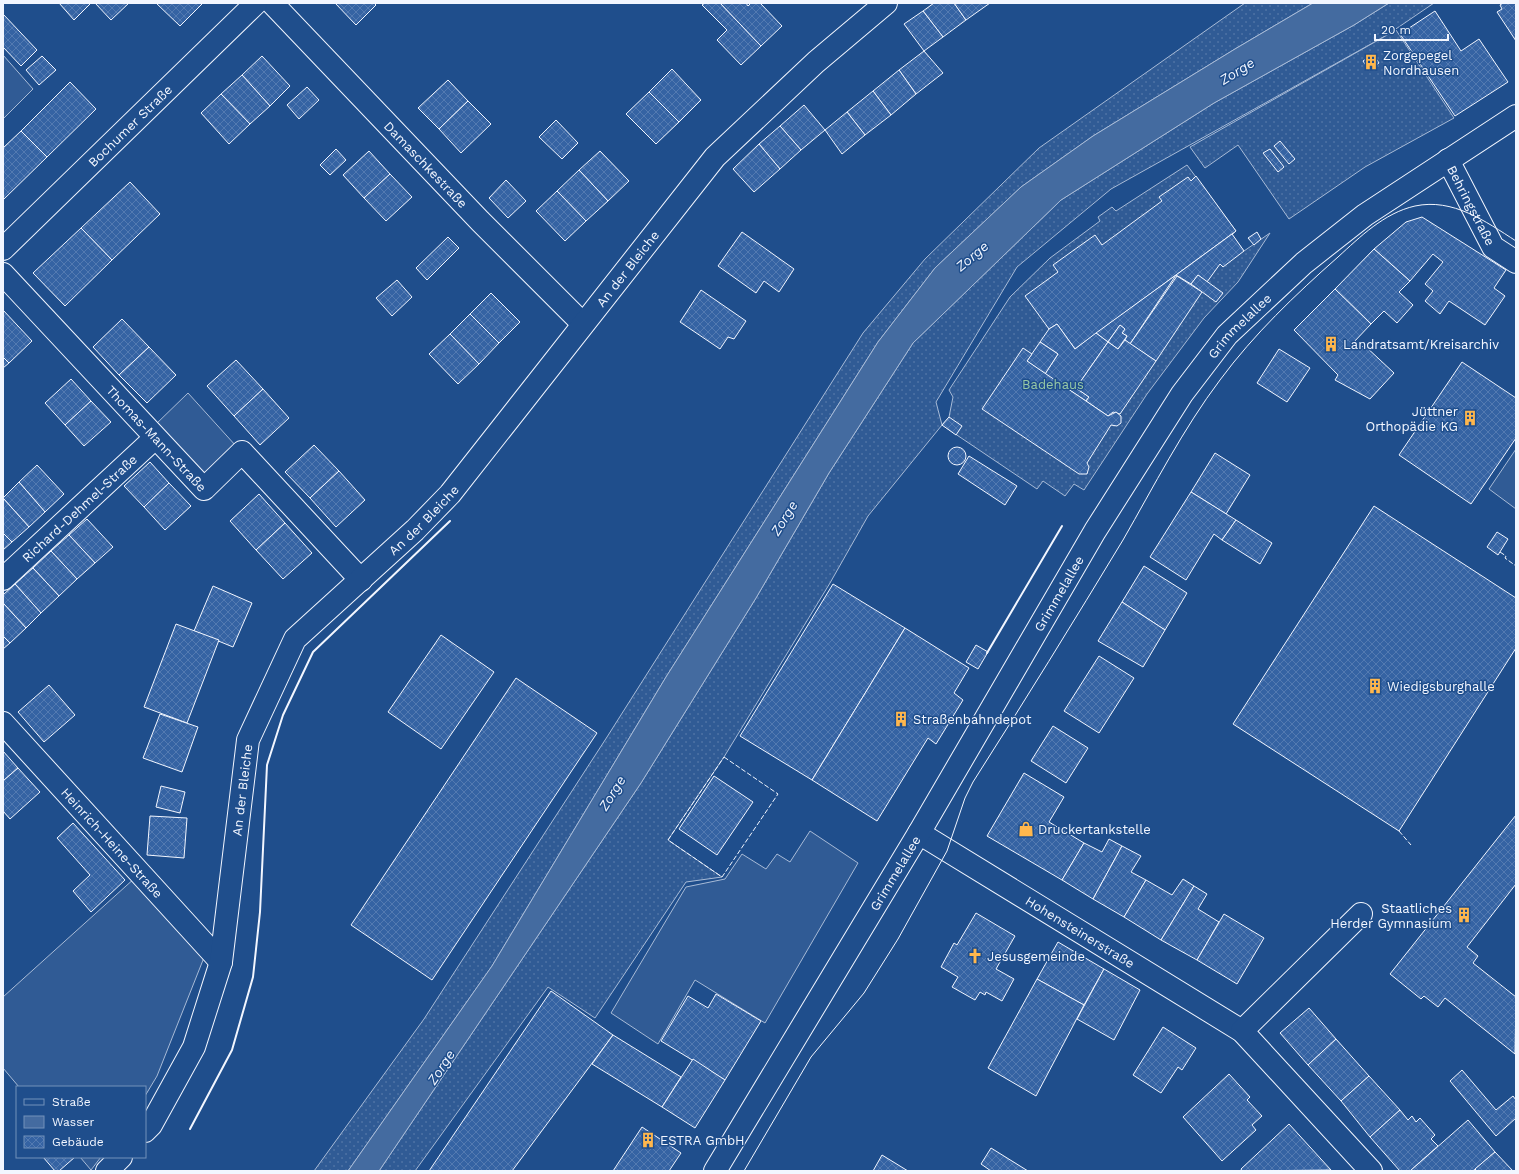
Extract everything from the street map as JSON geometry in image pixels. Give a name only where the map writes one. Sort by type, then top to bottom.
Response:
[{"type":"street","name":"Bochumer Straße","points":[[3,249],[256,3]]},
{"type":"street","name":"Damaschkestraße","points":[[272,3],[480,221],[583,324]]},
{"type":"street","name":"An der Bleiche","points":[[146,1130],[151,1125],[194,1047],[221,962],[248,740],[295,639],[415,530],[450,494],[715,157],[816,62],[886,3]]},
{"type":"street","name":"Grimmelallee","points":[[715,1171],[919,833],[1095,531],[1182,394],[1227,335],[1304,263],[1365,215],[1516,116]]},
{"type":"street","name":"Behringstraße","points":[[1448,160],[1493,247],[1516,262]]},
{"type":"street","name":"Thomas-Mann-Straße","points":[[3,274],[204,489],[242,452],[361,580]]},
{"type":"street","name":"Richard-Dehmel-Straße","points":[[3,579],[156,438]]},
{"type":"street","name":"Heinrich-Heine-Straße","points":[[3,723],[221,962]]},
{"type":"street","name":"Hohensteinerstraße","points":[[919,833],[1242,1031],[1371,1171]]},
{"type":"street","points":[[1242,1031],[1362,914]]},
{"type":"street","points":[[108,1171],[120,1158]]},
{"type":"green space","points":[[1245,3],[1313,3],[1093,136],[1021,187],[935,268],[878,342],[666,677],[492,966],[348,1171],[314,1171],[424,1019],[607,737],[863,333],[925,259],[1039,148]]},
{"type":"green space","points":[[1389,3],[1434,3],[1387,35],[1111,189],[1017,267],[936,402],[942,425],[868,516],[830,583],[724,757],[668,840],[722,877],[686,882],[595,1018],[548,987],[415,1171],[379,1171],[641,783],[756,598],[829,473],[913,343],[1061,200],[1214,103],[1354,25]]},
{"type":"green space","points":[[1396,30],[1454,118],[1365,167],[1289,219],[1238,145],[1205,168],[1190,147]]},
{"type":"green space","name":"Badehaus","points":[[1187,165],[1236,231],[1232,235],[1244,251],[1270,233],[1238,282],[1204,318],[1147,394],[1084,490],[1074,484],[1065,496],[1043,481],[1037,489],[942,425],[949,417],[953,397],[949,390],[1010,297],[1050,258],[1100,221],[1098,217],[1112,207],[1116,211]]},
{"type":"shaded area","points":[[3,55],[33,89],[3,119]]},
{"type":"shaded area","points":[[188,393],[236,446],[203,478],[154,426]]},
{"type":"shaded area","points":[[1516,449],[1516,509],[1489,489]]},
{"type":"shaded area","points":[[810,831],[858,863],[765,1023],[695,980],[658,1044],[611,1013],[686,887],[725,879],[742,854],[766,869],[777,854],[790,862]]},
{"type":"shaded area","points":[[136,877],[205,955],[157,1076],[146,1094],[146,1086],[18,1086],[3,1068],[3,997]]},
{"type":"shaded area","points":[[81,1158],[100,1158],[91,1170]]},
{"type":"water","name":"Zorge","points":[[1313,3],[1389,3],[1354,25],[1214,103],[1061,200],[913,343],[829,473],[756,598],[641,783],[379,1171],[348,1171],[492,966],[666,677],[878,342],[935,268],[1021,187],[1093,136]]},
{"type":"building","points":[[59,3],[91,3],[74,20]]},
{"type":"building","points":[[95,3],[129,3],[111,20]]},
{"type":"building","points":[[156,3],[203,3],[180,26]]},
{"type":"building","points":[[335,3],[374,3],[376,5],[356,25]]},
{"type":"building","points":[[705,3],[720,3],[761,46],[741,65],[717,40],[727,30],[702,5]]},
{"type":"building","points":[[720,3],[746,3],[748,6],[751,3],[760,3],[782,26],[761,46]]},
{"type":"building","points":[[934,3],[954,3],[966,20],[943,37],[923,11]]},
{"type":"building","points":[[954,3],[990,3],[966,20]]},
{"type":"building","points":[[1503,3],[1516,3],[1516,41],[1497,12],[1502,9],[1500,5]]},
{"type":"building","points":[[923,11],[943,37],[924,51],[904,24]]},
{"type":"building","points":[[1435,11],[1461,51],[1479,39],[1508,82],[1455,116],[1400,34]]},
{"type":"building","points":[[3,14],[37,50],[21,66],[3,47]]},
{"type":"building","points":[[924,51],[943,73],[916,94],[899,70]]},
{"type":"building","name":"Zorgepegel Nordhausen","points":[[1373,54],[1379,63],[1369,70],[1363,61]]},
{"type":"building","points":[[42,56],[56,70],[39,85],[26,70]]},
{"type":"building","points":[[262,56],[290,86],[270,106],[242,75]]},
{"type":"building","points":[[672,69],[701,100],[679,122],[649,92]]},
{"type":"building","points":[[899,70],[916,94],[891,115],[873,91]]},
{"type":"building","points":[[242,75],[270,106],[250,124],[221,94]]},
{"type":"building","points":[[448,80],[468,101],[439,129],[418,108]]},
{"type":"building","points":[[70,82],[96,109],[47,157],[21,131]]},
{"type":"building","points":[[307,87],[319,100],[299,119],[287,105]]},
{"type":"building","points":[[873,91],[891,115],[865,135],[847,112]]},
{"type":"building","points":[[649,92],[679,122],[656,144],[626,114]]},
{"type":"building","points":[[221,94],[250,124],[229,144],[201,113]]},
{"type":"building","points":[[468,101],[491,124],[461,153],[439,129]]},
{"type":"building","points":[[804,105],[825,130],[801,150],[780,126]]},
{"type":"building","points":[[847,112],[865,135],[842,154],[825,130]]},
{"type":"building","points":[[556,120],[578,143],[562,159],[539,137]]},
{"type":"building","points":[[780,126],[801,150],[780,169],[759,144]]},
{"type":"building","points":[[21,131],[47,157],[3,200],[3,148]]},
{"type":"building","points":[[1280,141],[1295,159],[1289,164],[1274,146]]},
{"type":"building","points":[[759,144],[780,169],[754,192],[733,169]]},
{"type":"building","points":[[336,149],[346,160],[330,175],[320,165]]},
{"type":"building","points":[[1270,149],[1284,167],[1278,172],[1263,153]]},
{"type":"building","points":[[369,151],[390,174],[364,198],[343,175]]},
{"type":"building","points":[[600,151],[629,181],[608,201],[579,170]]},
{"type":"building","points":[[579,170],[608,201],[586,221],[557,191]]},
{"type":"building","points":[[390,174],[412,197],[386,221],[364,198]]},
{"type":"building","points":[[1196,176],[1236,231],[1075,349],[1057,324],[1049,329],[1025,296],[1058,272],[1053,265],[1095,235],[1102,245],[1162,201],[1159,197],[1188,177],[1191,181]]},
{"type":"building","points":[[506,180],[526,201],[508,218],[489,198]]},
{"type":"building","points":[[130,182],[160,214],[112,260],[81,228]]},
{"type":"building","points":[[557,191],[586,221],[565,241],[536,211]]},
{"type":"building","points":[[1422,217],[1506,270],[1494,288],[1505,296],[1485,325],[1449,301],[1440,314],[1425,301],[1433,291],[1425,284],[1443,262],[1433,254],[1410,281],[1374,249],[1406,222]]},
{"type":"building","points":[[81,228],[112,260],[65,306],[33,273]]},
{"type":"building","points":[[742,232],[794,269],[779,292],[764,281],[756,293],[718,266]]},
{"type":"building","points":[[1257,232],[1261,239],[1254,245],[1248,238]]},
{"type":"building","points":[[1232,234],[1244,251],[1223,267],[1220,264],[1207,282],[1198,275],[1191,284],[1176,275]]},
{"type":"building","points":[[448,237],[459,248],[427,280],[416,268]]},
{"type":"building","points":[[1374,249],[1410,281],[1399,292],[1413,305],[1397,323],[1384,311],[1371,324],[1335,289]]},
{"type":"building","points":[[1176,275],[1130,344],[1125,340],[1127,336],[1122,333],[1125,329],[1120,325],[1108,342],[1096,333]]},
{"type":"building","points":[[1198,275],[1223,293],[1216,302],[1191,284]]},
{"type":"building","points":[[1177,276],[1202,292],[1156,361],[1130,344]]},
{"type":"building","points":[[397,280],[412,297],[392,316],[376,298]]},
{"type":"building","name":"Landratsamt/Kreisarchiv","points":[[1335,289],[1371,324],[1353,343],[1360,349],[1364,345],[1394,373],[1370,399],[1335,380],[1338,375],[1294,330]]},
{"type":"building","points":[[701,290],[746,321],[734,339],[728,337],[720,349],[680,322]]},
{"type":"building","points":[[491,293],[520,322],[499,343],[470,314]]},
{"type":"building","points":[[3,310],[32,341],[9,363],[3,357]]},
{"type":"building","points":[[470,314],[499,343],[479,364],[450,334]]},
{"type":"building","points":[[122,319],[149,347],[119,375],[93,347]]},
{"type":"building","points":[[1057,324],[1075,349],[1096,333],[1108,342],[1076,388],[1089,397],[1086,401],[1045,374],[1058,354],[1040,342],[1049,329]]},
{"type":"building","points":[[1120,325],[1125,329],[1122,333],[1127,336],[1118,349],[1108,342]]},
{"type":"building","points":[[450,334],[479,364],[458,384],[429,354]]},
{"type":"building","points":[[1125,340],[1156,361],[1120,414],[1113,412],[1108,416],[1086,401],[1089,397],[1076,388],[1108,342],[1118,349]]},
{"type":"building","points":[[1040,342],[1058,354],[1045,374],[1027,361]]},
{"type":"building","points":[[149,347],[176,375],[147,403],[119,375]]},
{"type":"building","points":[[1023,348],[1032,354],[1027,361],[1108,416],[1116,412],[1121,416],[1121,423],[1117,426],[1111,425],[1087,463],[1089,467],[1087,474],[1079,474],[982,409]]},
{"type":"building","points":[[1279,349],[1310,368],[1287,402],[1257,383]]},
{"type":"building","points":[[3,357],[9,363],[3,368]]},
{"type":"building","points":[[236,360],[263,389],[234,416],[207,386]]},
{"type":"building","name":"Jüttner Orthopädie KG","points":[[1462,362],[1516,398],[1516,438],[1471,504],[1399,455]]},
{"type":"building","points":[[71,379],[91,401],[65,425],[45,403]]},
{"type":"building","points":[[263,389],[289,418],[260,445],[234,416]]},
{"type":"building","points":[[91,401],[111,422],[84,446],[65,425]]},
{"type":"building","points":[[949,417],[962,426],[956,435],[942,425]]},
{"type":"building","points":[[314,445],[339,471],[310,498],[285,472]]},
{"type":"building","points":[[957,447],[963,450],[966,456],[963,462],[957,465],[951,462],[948,456],[951,450]]},
{"type":"building","points":[[1215,453],[1250,475],[1226,514],[1191,492]]},
{"type":"building","points":[[969,456],[1017,486],[1005,505],[958,474]]},
{"type":"building","points":[[150,462],[169,483],[144,507],[124,486]]},
{"type":"building","points":[[37,465],[64,494],[45,512],[19,482]]},
{"type":"building","points":[[339,471],[365,500],[336,527],[310,498]]},
{"type":"building","points":[[19,482],[45,512],[29,527],[3,498]]},
{"type":"building","points":[[169,483],[191,506],[165,530],[144,507]]},
{"type":"building","points":[[1191,492],[1236,520],[1222,540],[1214,534],[1186,580],[1150,557]]},
{"type":"building","points":[[259,494],[285,523],[256,550],[230,521]]},
{"type":"building","points":[[3,498],[29,527],[12,542],[3,533]]},
{"type":"building","name":"Wiedigsburghalle","points":[[1374,506],[1516,598],[1516,648],[1399,831],[1233,724]]},
{"type":"building","points":[[87,519],[113,547],[95,563],[69,535]]},
{"type":"building","points":[[1236,520],[1272,543],[1260,564],[1222,540]]},
{"type":"building","points":[[285,523],[312,553],[283,579],[256,550]]},
{"type":"building","points":[[1497,532],[1508,539],[1498,555],[1487,547]]},
{"type":"building","points":[[3,533],[12,542],[3,550]]},
{"type":"building","points":[[69,535],[95,563],[77,579],[51,551]]},
{"type":"building","points":[[51,551],[77,579],[59,596],[33,568]]},
{"type":"building","points":[[1144,566],[1187,593],[1165,630],[1122,602]]},
{"type":"building","points":[[33,568],[59,596],[41,613],[15,584]]},
{"type":"building","points":[[15,584],[41,613],[26,628],[3,603],[3,595]]},
{"type":"building","points":[[833,584],[905,628],[812,780],[740,736]]},
{"type":"building","points":[[213,586],[252,603],[233,647],[194,631]]},
{"type":"building","points":[[1122,602],[1165,630],[1143,667],[1098,641]]},
{"type":"building","points":[[3,603],[26,628],[10,643],[3,636]]},
{"type":"building","points":[[176,624],[219,640],[187,723],[144,707]]},
{"type":"building","name":"Straßenbahndepot","points":[[905,628],[969,668],[954,693],[963,700],[936,744],[928,738],[877,821],[812,780]]},
{"type":"building","points":[[441,635],[494,672],[441,749],[388,712]]},
{"type":"building","points":[[3,636],[10,643],[3,649]]},
{"type":"building","points":[[976,645],[988,652],[978,669],[966,662]]},
{"type":"building","points":[[1099,656],[1134,678],[1099,733],[1064,711]]},
{"type":"building","points":[[516,678],[597,733],[432,980],[351,925]]},
{"type":"building","points":[[49,685],[75,715],[44,742],[18,712]]},
{"type":"building","points":[[160,714],[198,727],[182,772],[143,758]]},
{"type":"building","points":[[1053,726],[1088,748],[1066,783],[1031,761]]},
{"type":"building","points":[[3,751],[18,768],[3,781]]},
{"type":"building","points":[[18,768],[40,792],[10,819],[3,811],[3,781]]},
{"type":"building","name":"Druckertankstelle","points":[[1024,773],[1064,797],[1049,822],[1084,843],[1062,880],[987,836]]},
{"type":"building","points":[[714,776],[753,802],[717,855],[679,829]]},
{"type":"building","points":[[161,786],[185,792],[180,813],[156,807]]},
{"type":"building","name":"Staatliches Herder Gymnasium","points":[[1516,815],[1516,884],[1467,947],[1478,956],[1473,963],[1516,997],[1515,1054],[1445,998],[1438,1007],[1424,996],[1421,999],[1390,974]]},
{"type":"building","points":[[150,816],[187,818],[184,858],[147,855]]},
{"type":"building","points":[[73,823],[125,880],[91,912],[73,891],[90,875],[57,838]]},
{"type":"building","points":[[1109,839],[1122,846],[1093,899],[1062,880],[1084,843],[1102,852]]},
{"type":"building","points":[[1122,846],[1141,856],[1131,872],[1146,880],[1124,917],[1093,899]]},
{"type":"building","points":[[1183,879],[1194,886],[1161,940],[1124,917],[1146,880],[1172,895]]},
{"type":"building","points":[[1194,886],[1207,894],[1198,909],[1219,922],[1197,960],[1161,940]]},
{"type":"building","name":"Jesusgemeinde","points":[[976,913],[1015,936],[996,969],[1014,979],[1002,1001],[986,992],[985,995],[980,992],[975,1000],[952,987],[958,977],[941,967],[954,943],[957,945]]},
{"type":"building","points":[[1224,914],[1264,938],[1237,984],[1197,960]]},
{"type":"building","points":[[1058,942],[1104,969],[1084,1005],[1037,979]]},
{"type":"building","points":[[1104,969],[1140,990],[1114,1040],[1077,1019]]},
{"type":"building","points":[[1037,979],[1084,1005],[1036,1096],[988,1068]]},
{"type":"building","points":[[551,991],[613,1035],[512,1171],[429,1171]]},
{"type":"building","points":[[716,994],[761,1021],[725,1080],[661,1041],[688,996],[708,1008]]},
{"type":"building","points":[[1309,1008],[1336,1039],[1308,1065],[1280,1033]]},
{"type":"building","points":[[1163,1027],[1196,1048],[1182,1070],[1178,1067],[1161,1093],[1133,1075]]},
{"type":"building","points":[[613,1035],[681,1077],[662,1107],[592,1064]]},
{"type":"building","points":[[1336,1039],[1369,1076],[1341,1101],[1308,1065]]},
{"type":"building","points":[[693,1059],[725,1080],[695,1128],[662,1107]]},
{"type":"building","points":[[1462,1070],[1496,1110],[1513,1096],[1516,1100],[1516,1118],[1496,1136],[1450,1081]]},
{"type":"building","points":[[1229,1074],[1250,1097],[1247,1100],[1262,1116],[1252,1125],[1256,1130],[1222,1161],[1183,1117]]},
{"type":"building","points":[[1369,1076],[1400,1110],[1370,1137],[1341,1101]]},
{"type":"building","points":[[1400,1110],[1408,1120],[1412,1116],[1416,1122],[1420,1118],[1435,1135],[1431,1139],[1438,1146],[1410,1171],[1400,1171],[1370,1137]]},
{"type":"building","points":[[1468,1120],[1495,1152],[1473,1171],[1410,1171]]},
{"type":"building","points":[[1289,1124],[1331,1170],[1242,1171],[1241,1169]]},
{"type":"building","name":"ESTRA GmbH","points":[[642,1127],[681,1153],[669,1171],[613,1171]]},
{"type":"building","points":[[991,1148],[1028,1171],[991,1171],[981,1164]]},
{"type":"building","points":[[1495,1152],[1513,1171],[1477,1171],[1475,1169]]},
{"type":"building","points":[[882,1155],[908,1171],[873,1171]]},
{"type":"building","points":[[44,1158],[74,1158],[59,1171],[55,1171]]},
{"type":"tram line","points":[[744,1171],[811,1057],[864,993],[898,939],[947,851],[965,798],[973,782],[1123,540],[1181,438],[1206,399],[1233,363],[1261,331],[1306,286],[1373,227],[1404,209],[1429,204],[1455,208],[1480,219],[1516,241]]},
{"type":"fence","points":[[1500,552],[1506,556],[1505,558],[1516,566]]},
{"type":"fence","points":[[724,757],[778,794],[722,877],[668,840],[724,757]]},
{"type":"fence","points":[[1399,831],[1411,845]]},
{"type":"wall","points":[[190,1129],[232,1050],[253,977],[260,912],[267,765],[283,715],[313,652],[450,521]]},
{"type":"wall","points":[[987,653],[1062,526]]},
{"type":"place","name":"Zorgepegel Nordhausen","points":[[1371,62]]},
{"type":"place","name":"Landratsamt/Kreisarchiv","points":[[1331,344]]},
{"type":"place","name":"Jüttner Orthopädie KG","points":[[1470,418]]},
{"type":"place","name":"Wiedigsburghalle","points":[[1375,686]]},
{"type":"place","name":"Straßenbahndepot","points":[[901,719]]},
{"type":"place","name":"Druckertankstelle","points":[[1026,829]]},
{"type":"place","name":"Staatliches Herder Gymnasium","points":[[1464,915]]},
{"type":"place","name":"Jesusgemeinde","points":[[975,956]]},
{"type":"place","name":"ESTRA GmbH","points":[[648,1140]]}]
